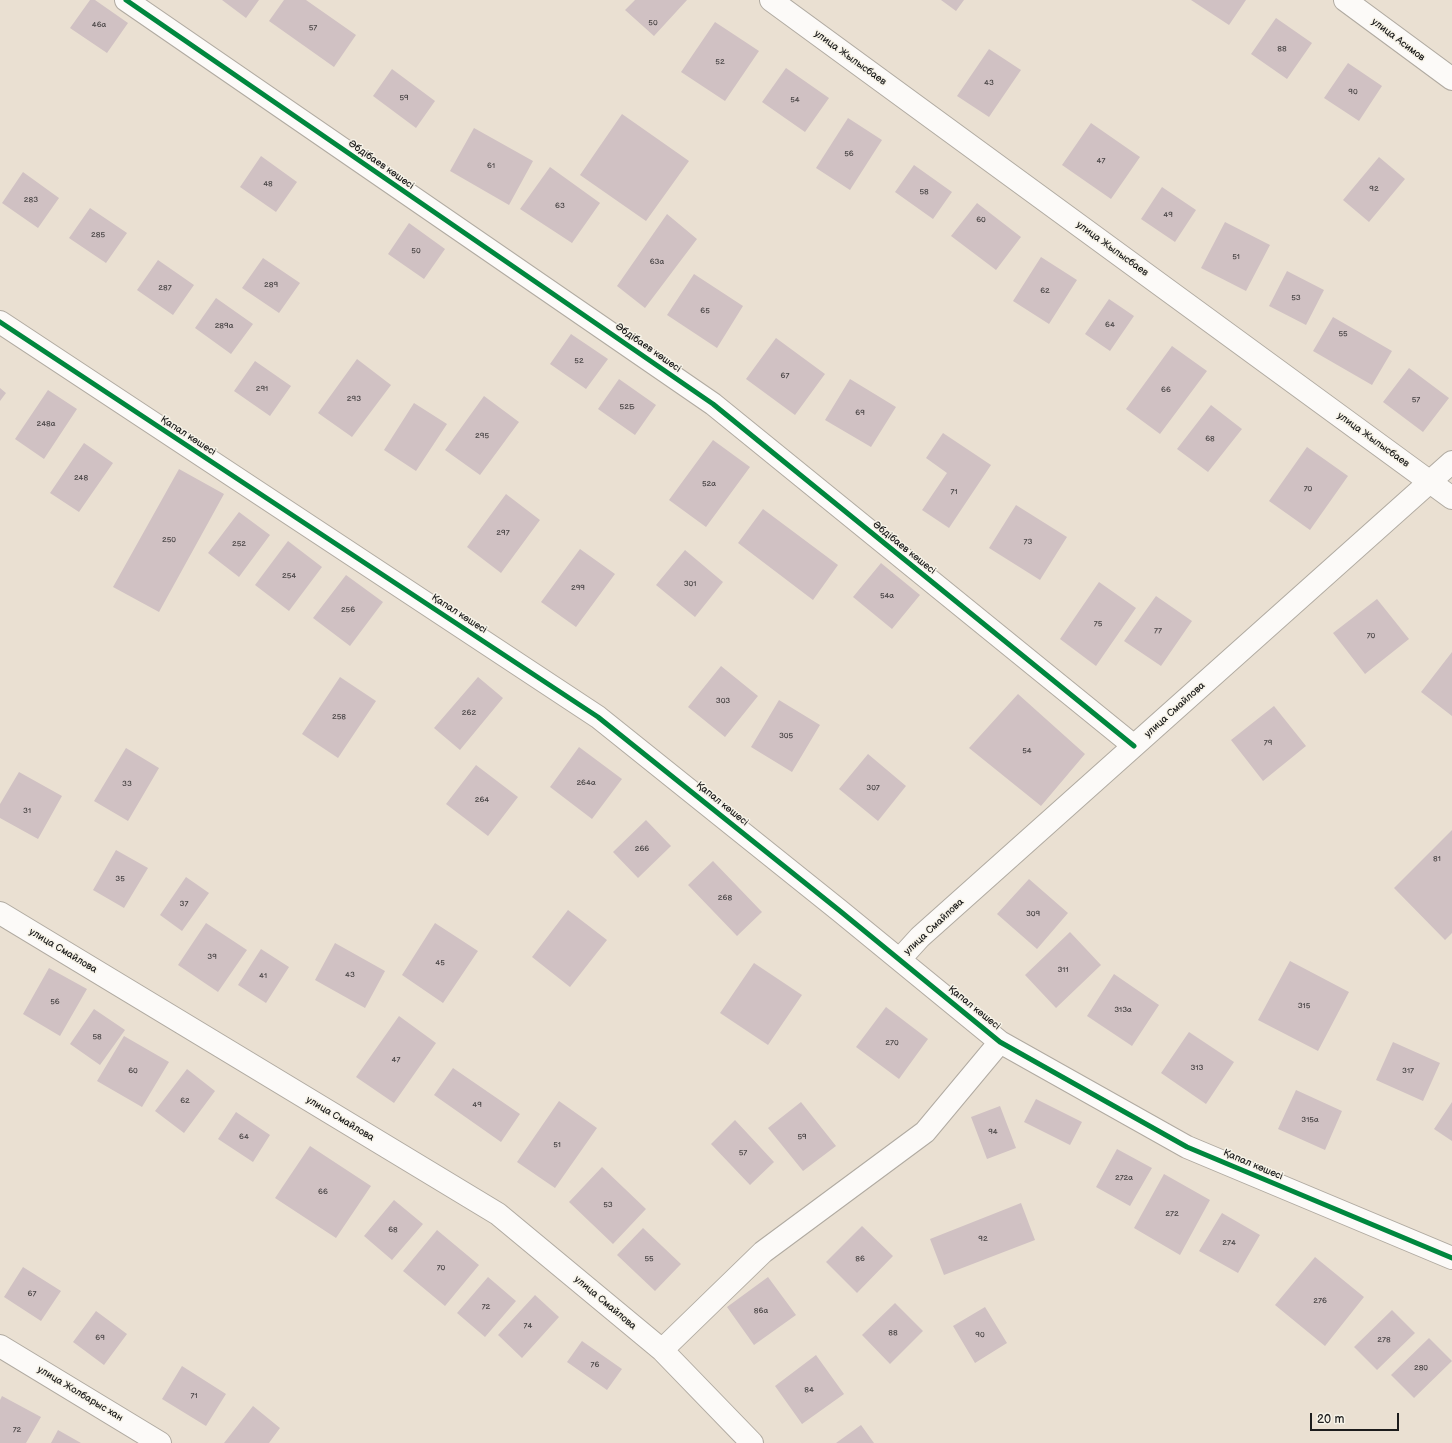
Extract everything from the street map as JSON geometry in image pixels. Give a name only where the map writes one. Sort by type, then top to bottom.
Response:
[{"type":"street","name":"Әбдібаев көшесі","points":[[126,0],[714,404],[1134,746]]},
{"type":"street","name":"улица Жылысбаев","points":[[771,0],[1452,498]]},
{"type":"street","name":"улица Асимов","points":[[1345,0],[1452,79]]},
{"type":"street","name":"Қапал көшесі","points":[[0,322],[598,717],[900,959],[1000,1042],[1187,1147],[1452,1258]]},
{"type":"street","name":"улица Смайлова","points":[[900,959],[920,937],[1452,462]]},
{"type":"street","name":"улица Смайлова","points":[[0,913],[498,1214],[662,1350],[752,1443]]},
{"type":"street","points":[[662,1350],[763,1252],[925,1132],[1000,1042]]},
{"type":"street","name":"улица Жолбарыс хан","points":[[0,1346],[160,1443]]},
{"type":"building","points":[[90,0],[95,0],[128,23],[107,53],[70,28]]},
{"type":"building","points":[[222,0],[259,0],[246,18]]},
{"type":"building","points":[[284,0],[306,0],[356,35],[334,67],[269,21]]},
{"type":"building","points":[[635,0],[687,0],[654,36],[625,10]]},
{"type":"building","points":[[941,0],[964,0],[956,11]]},
{"type":"building","points":[[1191,0],[1246,0],[1229,25]]},
{"type":"building","points":[[1276,18],[1312,43],[1287,79],[1251,54]]},
{"type":"building","points":[[715,22],[759,51],[725,101],[681,72]]},
{"type":"building","points":[[989,49],[1021,70],[989,117],[957,96]]},
{"type":"building","points":[[1348,63],[1382,86],[1359,121],[1324,98]]},
{"type":"building","points":[[786,68],[829,98],[805,132],[762,102]]},
{"type":"building","points":[[392,69],[435,101],[416,128],[373,96]]},
{"type":"building","points":[[622,114],[689,161],[646,221],[580,175]]},
{"type":"building","points":[[848,118],[882,140],[850,190],[816,168]]},
{"type":"building","points":[[1091,123],[1140,157],[1111,199],[1062,165]]},
{"type":"building","points":[[474,128],[533,161],[509,205],[450,171]]},
{"type":"building","points":[[261,156],[297,182],[276,212],[240,187]]},
{"type":"building","points":[[1379,157],[1405,179],[1369,222],[1343,200]]},
{"type":"building","points":[[914,165],[952,192],[933,219],[895,192]]},
{"type":"building","points":[[550,167],[600,203],[572,243],[520,209]]},
{"type":"building","points":[[23,172],[59,198],[38,228],[2,203]]},
{"type":"building","points":[[1162,187],[1196,210],[1175,242],[1141,219]]},
{"type":"building","points":[[977,203],[1021,237],[996,270],[951,236]]},
{"type":"building","points":[[90,208],[127,233],[106,263],[69,238]]},
{"type":"building","points":[[667,214],[697,239],[645,308],[617,286]]},
{"type":"building","points":[[1225,222],[1270,245],[1246,291],[1201,268]]},
{"type":"building","points":[[409,223],[445,249],[424,279],[388,254]]},
{"type":"building","points":[[1041,257],[1077,280],[1049,324],[1013,301]]},
{"type":"building","points":[[263,258],[300,283],[279,313],[242,288]]},
{"type":"building","points":[[158,260],[194,285],[173,315],[137,290]]},
{"type":"building","points":[[1287,271],[1324,290],[1306,325],[1269,306]]},
{"type":"building","points":[[694,274],[743,306],[717,348],[667,315]]},
{"type":"building","points":[[216,298],[253,324],[231,354],[195,328]]},
{"type":"building","points":[[1109,299],[1134,316],[1110,351],[1085,334]]},
{"type":"building","points":[[1333,317],[1392,351],[1372,385],[1313,351]]},
{"type":"building","points":[[571,334],[608,359],[586,389],[550,364]]},
{"type":"building","points":[[776,338],[825,374],[795,415],[746,379]]},
{"type":"building","points":[[1172,346],[1207,371],[1160,434],[1126,409]]},
{"type":"building","points":[[357,359],[391,385],[352,437],[318,413]]},
{"type":"building","points":[[255,361],[291,386],[270,416],[234,391]]},
{"type":"building","points":[[1409,368],[1449,398],[1423,432],[1383,402]]},
{"type":"building","points":[[619,379],[656,405],[635,435],[598,409]]},
{"type":"building","points":[[850,379],[896,407],[871,447],[825,420]]},
{"type":"building","points":[[0,388],[6,393],[0,401]]},
{"type":"building","points":[[48,390],[77,409],[44,459],[15,439]]},
{"type":"building","points":[[484,396],[519,422],[480,475],[445,450]]},
{"type":"building","points":[[414,403],[447,424],[416,471],[384,450]]},
{"type":"building","points":[[1211,405],[1242,429],[1208,472],[1177,449]]},
{"type":"building","points":[[943,433],[991,465],[949,528],[922,510],[947,473],[926,458]]},
{"type":"building","points":[[713,440],[750,467],[706,527],[669,500]]},
{"type":"building","points":[[84,443],[113,463],[79,512],[50,493]]},
{"type":"building","points":[[1307,447],[1348,476],[1310,530],[1269,501]]},
{"type":"building","points":[[179,469],[224,494],[159,612],[113,587]]},
{"type":"building","points":[[506,494],[540,520],[501,573],[467,547]]},
{"type":"building","points":[[1016,505],[1067,537],[1040,580],[989,548]]},
{"type":"building","points":[[763,509],[838,565],[813,600],[738,543]]},
{"type":"building","points":[[239,512],[270,535],[239,577],[208,553]]},
{"type":"building","points":[[288,541],[322,567],[289,611],[255,585]]},
{"type":"building","points":[[580,549],[615,574],[576,627],[541,602]]},
{"type":"building","points":[[685,550],[723,582],[695,617],[656,585]]},
{"type":"building","points":[[881,563],[920,595],[892,629],[853,597]]},
{"type":"building","points":[[346,575],[383,602],[350,646],[313,618]]},
{"type":"building","points":[[1099,582],[1136,608],[1096,666],[1060,639]]},
{"type":"building","points":[[1156,596],[1192,621],[1161,666],[1124,641]]},
{"type":"building","points":[[1377,599],[1409,639],[1365,674],[1333,633]]},
{"type":"building","points":[[1452,652],[1452,716],[1421,692]]},
{"type":"building","points":[[721,666],[758,696],[725,737],[688,707]]},
{"type":"building","points":[[340,677],[376,701],[338,758],[302,734]]},
{"type":"building","points":[[478,677],[503,698],[460,750],[434,728]]},
{"type":"building","points":[[1018,694],[1085,754],[1041,806],[969,748]]},
{"type":"building","points":[[779,700],[820,725],[792,772],[751,747]]},
{"type":"building","points":[[1274,706],[1306,746],[1263,781],[1231,740]]},
{"type":"building","points":[[579,747],[622,779],[592,819],[550,787]]},
{"type":"building","points":[[126,748],[159,768],[128,821],[94,801]]},
{"type":"building","points":[[868,754],[906,786],[878,821],[839,789]]},
{"type":"building","points":[[476,765],[518,797],[488,836],[446,804]]},
{"type":"building","points":[[19,772],[62,796],[38,839],[0,818],[0,804]]},
{"type":"building","points":[[646,820],[671,846],[638,878],[613,852]]},
{"type":"building","points":[[1452,830],[1452,933],[1445,940],[1394,888]]},
{"type":"building","points":[[116,850],[148,868],[124,908],[93,890]]},
{"type":"building","points":[[713,861],[762,912],[737,936],[688,885]]},
{"type":"building","points":[[186,877],[209,893],[182,931],[160,915]]},
{"type":"building","points":[[1029,879],[1068,913],[1037,949],[997,914]]},
{"type":"building","points":[[568,910],[607,940],[570,987],[532,957]]},
{"type":"building","points":[[206,923],[247,950],[218,992],[178,965]]},
{"type":"building","points":[[435,923],[478,951],[443,1003],[402,975]]},
{"type":"building","points":[[1070,932],[1101,965],[1056,1008],[1025,975]]},
{"type":"building","points":[[335,943],[385,971],[365,1008],[315,980]]},
{"type":"building","points":[[261,949],[289,967],[266,1003],[238,985]]},
{"type":"building","points":[[1290,961],[1349,992],[1318,1051],[1258,1020]]},
{"type":"building","points":[[754,963],[802,995],[768,1045],[720,1013]]},
{"type":"building","points":[[49,968],[87,989],[60,1036],[23,1014]]},
{"type":"building","points":[[1114,974],[1159,1005],[1132,1046],[1087,1016]]},
{"type":"building","points":[[886,1007],[928,1039],[899,1079],[856,1047]]},
{"type":"building","points":[[94,1009],[125,1030],[100,1065],[70,1044]]},
{"type":"building","points":[[399,1016],[436,1043],[394,1103],[356,1077]]},
{"type":"building","points":[[1189,1032],[1234,1062],[1206,1104],[1161,1073]]},
{"type":"building","points":[[124,1036],[169,1062],[142,1107],[97,1081]]},
{"type":"building","points":[[1393,1042],[1440,1063],[1423,1101],[1376,1080]]},
{"type":"building","points":[[453,1068],[520,1114],[501,1142],[434,1095]]},
{"type":"building","points":[[187,1069],[215,1091],[184,1133],[155,1111]]},
{"type":"building","points":[[1296,1090],[1342,1111],[1325,1150],[1278,1129]]},
{"type":"building","points":[[1036,1099],[1082,1122],[1070,1145],[1024,1122]]},
{"type":"building","points":[[559,1101],[597,1128],[555,1188],[517,1162]]},
{"type":"building","points":[[801,1102],[836,1146],[803,1171],[768,1128]]},
{"type":"building","points":[[1452,1102],[1452,1141],[1434,1129]]},
{"type":"building","points":[[1000,1106],[1016,1148],[987,1159],[971,1117]]},
{"type":"building","points":[[236,1112],[270,1135],[253,1162],[218,1139]]},
{"type":"building","points":[[735,1120],[774,1162],[750,1185],[711,1144]]},
{"type":"building","points":[[310,1146],[371,1186],[336,1238],[275,1198]]},
{"type":"building","points":[[1117,1149],[1152,1168],[1130,1206],[1096,1187]]},
{"type":"building","points":[[602,1167],[646,1209],[613,1244],[569,1202]]},
{"type":"building","points":[[1164,1174],[1210,1200],[1180,1255],[1134,1228]]},
{"type":"building","points":[[394,1200],[423,1224],[392,1260],[364,1236]]},
{"type":"building","points":[[1021,1203],[1035,1240],[944,1275],[930,1239]]},
{"type":"building","points":[[1222,1213],[1260,1235],[1238,1273],[1199,1251]]},
{"type":"building","points":[[862,1226],[893,1256],[857,1293],[826,1262]]},
{"type":"building","points":[[643,1228],[681,1264],[655,1291],[617,1255]]},
{"type":"building","points":[[437,1230],[479,1265],[445,1306],[403,1271]]},
{"type":"building","points":[[1315,1257],[1364,1297],[1325,1346],[1275,1305]]},
{"type":"building","points":[[23,1267],[61,1291],[41,1321],[4,1297]]},
{"type":"building","points":[[488,1277],[516,1301],[485,1337],[457,1313]]},
{"type":"building","points":[[768,1277],[796,1315],[754,1345],[727,1307]]},
{"type":"building","points":[[535,1295],[559,1317],[522,1358],[498,1335]]},
{"type":"building","points":[[895,1303],[923,1331],[890,1364],[862,1335]]},
{"type":"building","points":[[985,1307],[1007,1343],[975,1363],[953,1326]]},
{"type":"building","points":[[1392,1310],[1415,1333],[1377,1370],[1354,1347]]},
{"type":"building","points":[[96,1311],[127,1334],[104,1365],[73,1342]]},
{"type":"building","points":[[1429,1338],[1452,1361],[1414,1398],[1391,1375]]},
{"type":"building","points":[[582,1341],[622,1369],[607,1390],[567,1362]]},
{"type":"building","points":[[816,1355],[844,1394],[802,1424],[775,1386]]},
{"type":"building","points":[[182,1366],[226,1394],[206,1426],[162,1399]]},
{"type":"building","points":[[2,1396],[41,1417],[26,1443],[0,1443],[0,1400]]},
{"type":"building","points":[[253,1406],[280,1428],[269,1443],[224,1443]]},
{"type":"building","points":[[861,1425],[874,1443],[836,1443]]},
{"type":"building","points":[[58,1430],[81,1443],[51,1443]]},
{"type":"cycle path","points":[[126,0],[713,404],[1134,746]]},
{"type":"cycle path","points":[[0,322],[598,717],[840,911],[1000,1042],[1187,1147],[1452,1258]]}]
